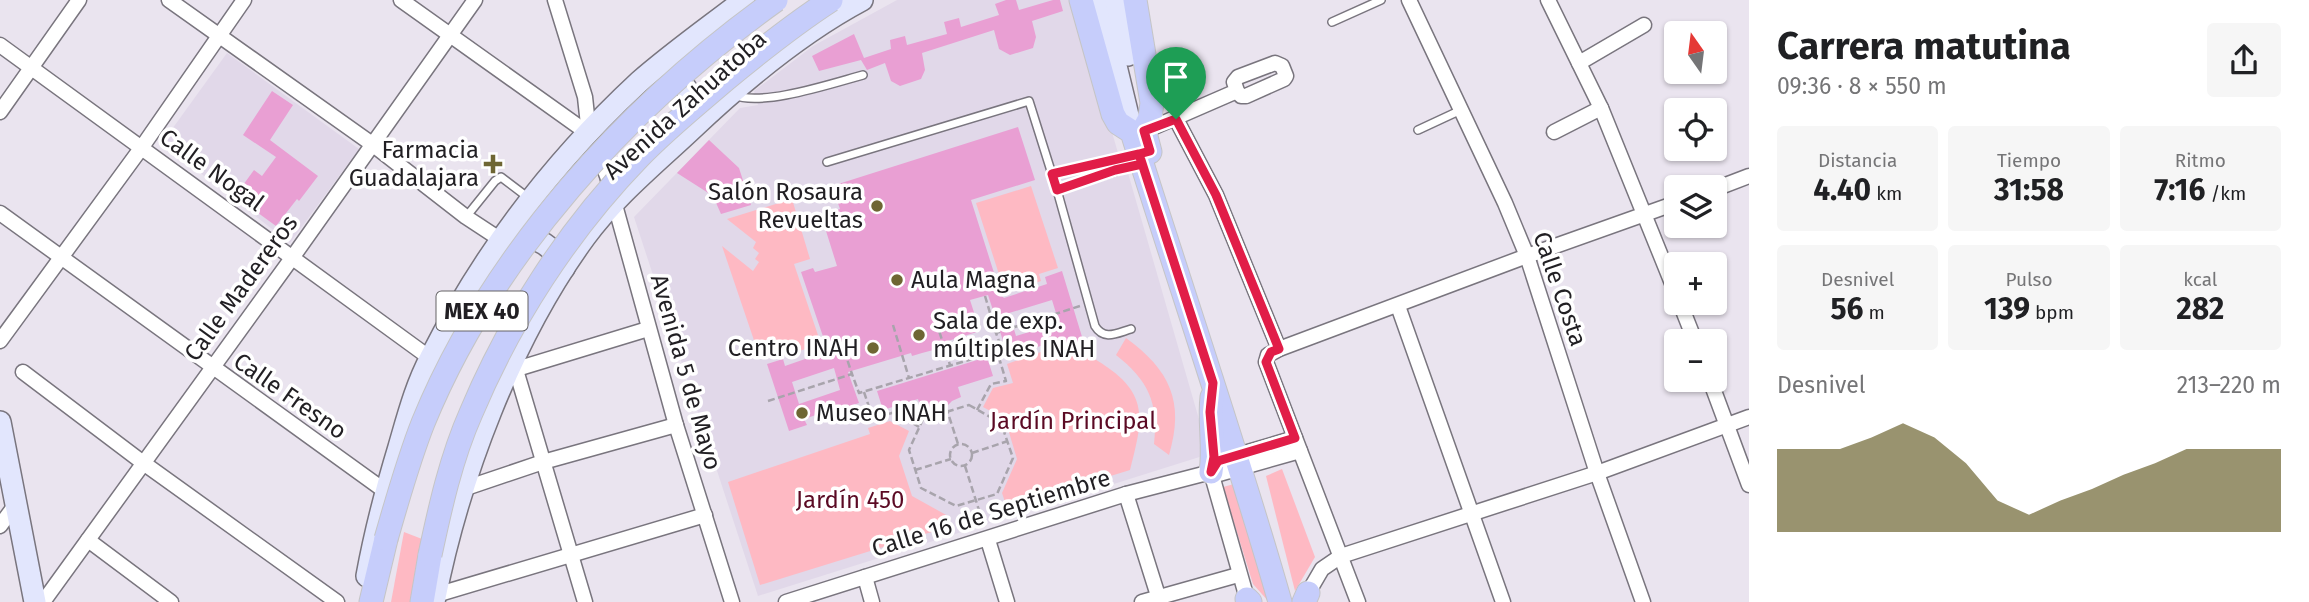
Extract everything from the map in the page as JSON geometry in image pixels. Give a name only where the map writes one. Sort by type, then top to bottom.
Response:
[{"type":"main road","name":"MEX 40","points":[[371,602],[386,539],[424,423],[470,331],[518,253],[578,180],[636,117],[712,48],[776,0]]},
{"type":"main road","name":"MEX 40","points":[[431,600],[430,555],[440,506],[470,414],[503,346],[568,240],[630,166],[680,118],[775,39],[831,0]]},
{"type":"main road","points":[[1081,0],[1113,114],[1118,123],[1143,146],[1246,459],[1280,602]]},
{"type":"main road","points":[[1135,0],[1152,103],[1143,146],[1213,383],[1303,600]]},
{"type":"main road","points":[[1211,472],[1214,457],[1210,412],[1213,383]]},
{"type":"street","points":[[0,113],[79,0]]},
{"type":"street","points":[[169,0],[372,144],[466,217],[501,240],[524,237],[545,243],[564,268]]},
{"type":"street","points":[[0,341],[142,147],[244,0]]},
{"type":"street","points":[[401,0],[589,134]]},
{"type":"street","name":"Calle Madereros","points":[[43,602],[475,0]]},
{"type":"street","points":[[555,0],[585,97],[589,134]]},
{"type":"street","name":"Avenida Zahuatoba","points":[[361,602],[385,491],[409,410],[430,358],[501,240],[530,199],[641,80],[744,0]]},
{"type":"street","name":"Avenida Zahuatoba","points":[[431,600],[463,489],[526,332],[586,236],[614,205],[732,93],[811,31],[862,0]]},
{"type":"street","points":[[1100,0],[1143,146]]},
{"type":"street","points":[[1116,0],[1143,146]]},
{"type":"street","name":"Calle Costa","points":[[1409,0],[1505,202],[1527,256],[1597,472],[1643,602]]},
{"type":"street","points":[[1548,0],[1601,108],[1664,261]]},
{"type":"street","points":[[1579,63],[1644,25]]},
{"type":"street","name":"Calle Nogal","points":[[0,45],[430,358]]},
{"type":"street","points":[[676,52],[681,82],[688,93],[710,112]]},
{"type":"street","points":[[1143,146],[1176,119],[1237,91]]},
{"type":"street","points":[[1554,132],[1601,108]]},
{"type":"street","points":[[1176,119],[1216,195],[1279,349]]},
{"type":"street","name":"Avenida 5 de Mayo","points":[[589,134],[599,155],[676,425],[732,602]]},
{"type":"street","points":[[1727,186],[1747,181]]},
{"type":"street","points":[[1357,602],[1266,362],[1271,352],[1664,207]]},
{"type":"street","name":"Calle Fresno","points":[[0,213],[211,368],[385,491]]},
{"type":"street","points":[[1398,306],[1503,602]]},
{"type":"street","points":[[585,602],[543,462],[512,371],[648,329]]},
{"type":"street","points":[[23,372],[142,462],[337,602]]},
{"type":"street","points":[[1715,392],[1749,485]]},
{"type":"street","points":[[1303,600],[1322,569],[1341,556],[1597,472],[1749,417]]},
{"type":"street","points":[[0,422],[5,464],[16,504],[35,602]]},
{"type":"street","points":[[463,489],[543,462],[676,425]]},
{"type":"street","name":"Calle 16 de Septiembre","points":[[786,602],[1126,494],[1211,472],[1218,461],[1246,459],[1297,444]]},
{"type":"street","points":[[1211,472],[1238,575],[1248,601]]},
{"type":"street","points":[[1126,494],[1159,599]]},
{"type":"street","points":[[0,526],[16,504]]},
{"type":"street","points":[[431,600],[705,514]]},
{"type":"street","points":[[88,540],[171,602]]},
{"type":"street","points":[[988,540],[1007,602]]},
{"type":"street","points":[[1142,602],[1238,575]]},
{"type":"street","points":[[865,576],[872,602]]},
{"type":"lane","points":[[1332,22],[1381,0]]},
{"type":"lane","points":[[732,93],[747,99],[757,99],[803,91],[863,75]]},
{"type":"lane","points":[[827,162],[1028,101],[1057,190],[1088,304],[1099,332],[1110,336],[1131,329]]},
{"type":"lane","points":[[1418,130],[1461,110]]},
{"type":"lane","points":[[1052,174],[1143,146]]},
{"type":"lane","points":[[1057,190],[1115,170],[1143,146]]},
{"type":"lane","points":[[466,217],[501,177],[530,199]]},
{"type":"path","points":[[841,341],[859,393],[934,372],[1002,350],[985,296]]},
{"type":"path","points":[[996,332],[1088,304]]},
{"type":"path","points":[[933,312],[950,365]]},
{"type":"path","points":[[893,325],[909,377]]},
{"type":"path","points":[[977,410],[991,384],[1006,381],[997,351]]},
{"type":"path","points":[[768,401],[852,374]]},
{"type":"path","points":[[864,391],[873,419],[895,412],[919,426]]},
{"type":"path","points":[[969,405],[977,410],[1002,423],[1013,458],[998,494],[956,506],[921,488],[909,450],[923,419],[969,405]]},
{"type":"path","points":[[946,407],[958,444]]},
{"type":"path","points":[[972,453],[1008,442]]},
{"type":"path","points":[[958,444],[965,445],[972,453]]},
{"type":"path","points":[[958,444],[951,452],[951,459],[955,464],[965,466],[970,462],[972,453]]},
{"type":"path","points":[[915,470],[951,459]]},
{"type":"path","points":[[965,466],[988,540]]},
{"type":"shaded area","points":[[897,0],[1074,0],[1118,153],[1112,159],[1115,170],[1128,173],[1209,454],[758,596],[634,217],[740,108],[758,105],[754,91],[813,46]]},
{"type":"shaded area","points":[[227,53],[359,149],[290,243],[162,143]]},
{"type":"green space","points":[[1031,186],[1058,268],[1039,274],[1041,281],[1005,293],[976,203]]},
{"type":"green space","points":[[792,199],[810,259],[794,264],[821,344],[790,354],[787,348],[760,358],[722,246],[753,271],[759,262],[755,259],[759,253],[753,248],[756,242],[727,219]]},
{"type":"green space","points":[[1126,338],[1154,362],[1170,389],[1175,419],[1169,455],[1154,444],[1155,416],[1149,394],[1136,374],[1116,355]]},
{"type":"green space","name":"Jardín Principal","points":[[1085,344],[1091,355],[1121,378],[1137,401],[1139,426],[1130,470],[1007,508],[1002,493],[1017,459],[1005,419],[983,407],[993,388],[1013,383],[1007,364],[1058,346],[1060,351]]},
{"type":"green space","name":"Jardín 450","points":[[890,421],[909,431],[899,456],[912,496],[948,516],[951,526],[760,585],[728,482],[870,434],[868,428]]},
{"type":"green space","points":[[1282,469],[1315,557],[1295,591],[1266,476]]},
{"type":"green space","points":[[1238,483],[1269,602],[1253,584],[1223,487]]},
{"type":"green space","points":[[404,532],[422,539],[412,602],[391,602]]},
{"type":"building","points":[[1016,0],[1019,10],[1060,0],[1063,11],[1032,21],[1036,37],[1033,48],[1010,55],[999,49],[994,30],[922,53],[925,70],[921,79],[900,86],[891,81],[885,63],[867,70],[861,60],[819,71],[812,56],[854,34],[864,58],[891,49],[890,40],[905,36],[907,45],[947,34],[944,22],[959,18],[961,27],[999,15],[995,4]]},
{"type":"building","points":[[272,91],[293,105],[270,140],[318,176],[276,226],[235,196],[254,170],[262,176],[276,157],[243,135]]},
{"type":"building","points":[[1018,127],[1035,180],[971,200],[1001,295],[1004,298],[1047,284],[1045,277],[1062,271],[1083,340],[1067,345],[1065,338],[1009,359],[988,295],[970,300],[980,331],[935,345],[937,349],[912,356],[911,353],[848,372],[859,403],[804,419],[807,425],[789,431],[767,364],[783,359],[785,366],[828,351],[801,272],[813,268],[815,272],[837,266],[821,215],[840,209],[832,186]],"holes":[[[1052,300],[1059,323],[1016,336],[1009,313]],[[834,368],[840,390],[799,404],[792,382]]]},
{"type":"building","points":[[709,140],[739,168],[751,205],[721,214],[713,196],[677,173]]},
{"type":"building","points":[[987,357],[993,376],[958,387],[961,397],[947,406],[921,409],[918,399],[883,410],[877,391]]},
{"type":"place","name":"Farmacia Guadalajara","points":[[493,164]]},
{"type":"place","name":"Salón Rosaura Revueltas","points":[[877,206]]},
{"type":"place","name":"Aula Magna","points":[[897,280]]},
{"type":"place","name":"Sala de exp. múltiples INAH","points":[[919,335]]},
{"type":"place","name":"Centro INAH","points":[[873,348]]},
{"type":"place","name":"Museo INAH","points":[[802,413]]},
{"type":"route","points":[[1176,119],[1144,131],[1150,151],[1139,154],[1142,164],[1115,170],[1057,190],[1052,174],[1139,154],[1213,383],[1210,422],[1214,457],[1211,472],[1218,461],[1295,438],[1266,362],[1268,355],[1279,349],[1216,195],[1176,119]]}]
